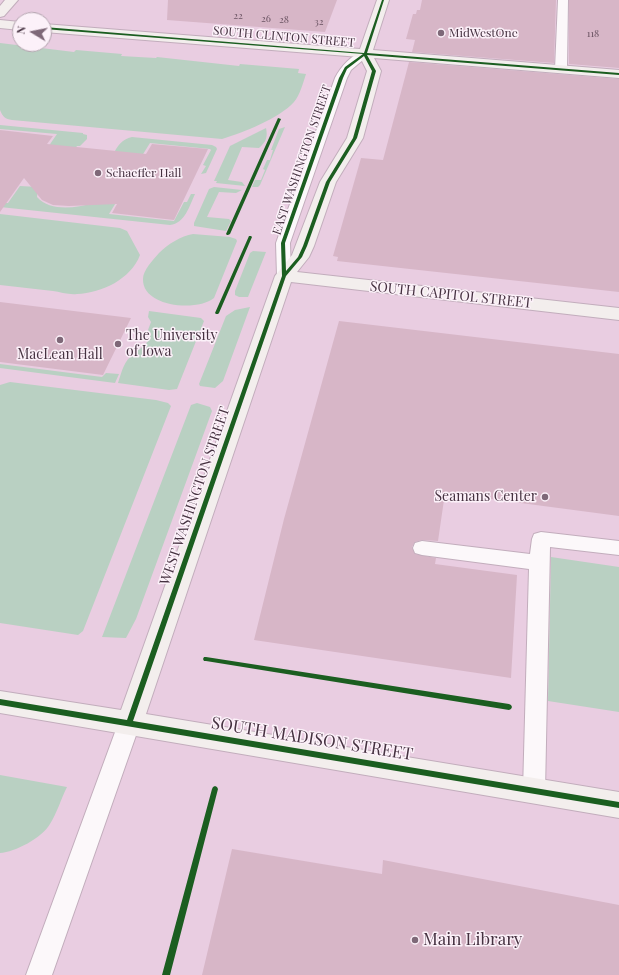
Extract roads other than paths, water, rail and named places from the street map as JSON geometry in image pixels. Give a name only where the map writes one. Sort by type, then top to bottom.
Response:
[{"type":"street","points":[[0,13],[12,0]]},
{"type":"street","points":[[284,276],[300,257],[328,182],[355,138],[374,71],[365,54],[383,0]]},
{"type":"street","points":[[0,24],[12,25]]},
{"type":"street","name":"SOUTH CLINTON STREET","points":[[52,29],[619,74]]},
{"type":"street","name":"SOUTH CAPITOL STREET","points":[[284,276],[619,314]]},
{"type":"street","name":"WEST WASHINGTON STREET","points":[[129,724],[284,276]]},
{"type":"street","name":"SOUTH MADISON STREET","points":[[0,702],[619,805]]},
{"type":"lane","points":[[561,69],[563,0]]},
{"type":"lane","name":"EAST WASHINGTON STREET","points":[[284,276],[283,243],[341,78],[346,68],[365,54]]},
{"type":"lane","points":[[534,790],[539,563],[541,539],[619,548]]},
{"type":"lane","points":[[422,548],[539,563]]},
{"type":"lane","points":[[40,975],[129,724]]},
{"type":"place","name":"MidWestOne","points":[[441,33]]},
{"type":"place","name":"Schaeffer Hall","points":[[98,173]]},
{"type":"place","name":"MacLean Hall","points":[[60,340]]},
{"type":"place","name":"The University of Iowa","points":[[118,344]]},
{"type":"place","name":"Seamans Center","points":[[545,497]]},
{"type":"place","name":"Main Library","points":[[415,940]]}]
